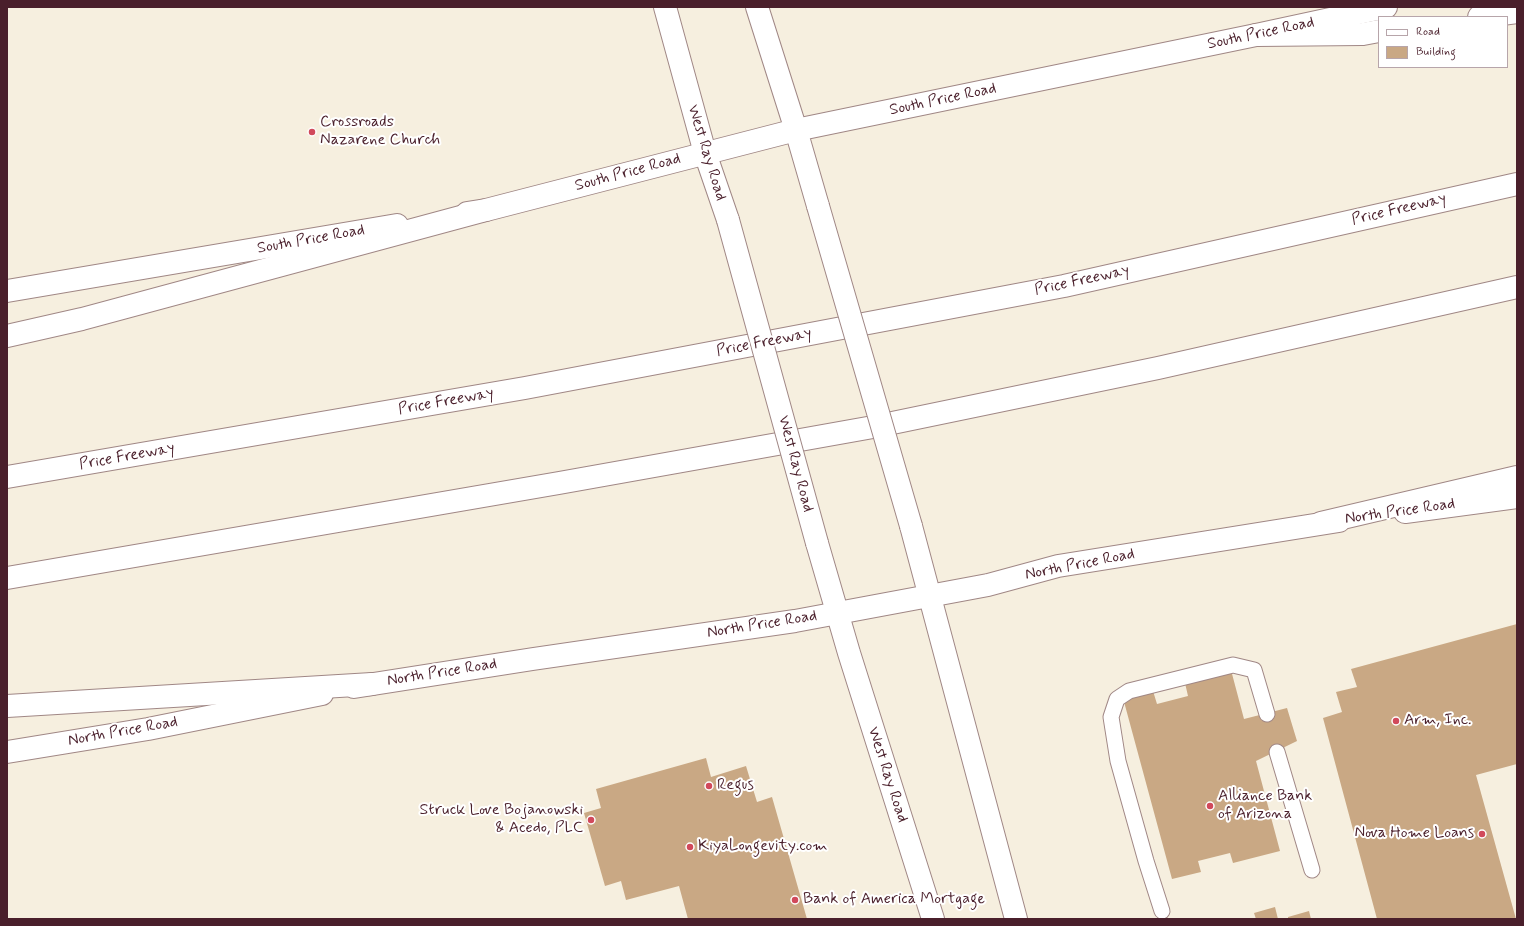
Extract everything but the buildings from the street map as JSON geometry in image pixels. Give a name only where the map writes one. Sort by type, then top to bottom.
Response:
[{"type":"main road","name":"West Ray Road","points":[[665,7],[705,154],[728,220],[836,613],[933,919]]},
{"type":"main road","points":[[757,7],[796,130],[911,526],[1016,919]]},
{"type":"main road","name":"South Price Road","points":[[7,291],[486,210],[796,130],[1386,7]]},
{"type":"main road","points":[[1487,16],[1517,12]]},
{"type":"main road","points":[[1256,35],[1363,34],[1378,31]]},
{"type":"main road","name":"Price Freeway","points":[[7,477],[525,388],[1056,288],[1517,184]]},
{"type":"main road","points":[[7,336],[82,319],[486,210]]},
{"type":"main road","points":[[7,578],[873,427],[1158,368],[1517,287]]},
{"type":"main road","points":[[1321,523],[1517,477]]},
{"type":"main road","name":"North Price Road","points":[[7,752],[148,729],[372,684],[795,621],[988,585],[1058,566],[1321,523],[1517,496]]},
{"type":"main road","points":[[7,706],[372,684]]},
{"type":"lane","points":[[1162,911],[1146,861],[1118,761],[1111,717],[1118,699],[1129,691],[1233,665],[1254,670],[1267,714]]},
{"type":"lane","points":[[1276,752],[1312,870]]},
{"type":"place","name":"Crossroads Nazarene Church","points":[[312,132]]},
{"type":"place","name":"Arm, Inc.","points":[[1396,721]]},
{"type":"place","name":"Regus","points":[[709,786]]},
{"type":"place","name":"Alliance Bank of Arizona","points":[[1210,806]]},
{"type":"place","name":"Struck Love Bojanowski & Acedo, PLC","points":[[591,820]]},
{"type":"place","name":"Nova Home Loans","points":[[1482,834]]},
{"type":"place","name":"KiyaLongevity.com","points":[[690,847]]},
{"type":"place","name":"Bank of America Mortgage","points":[[795,900]]}]
